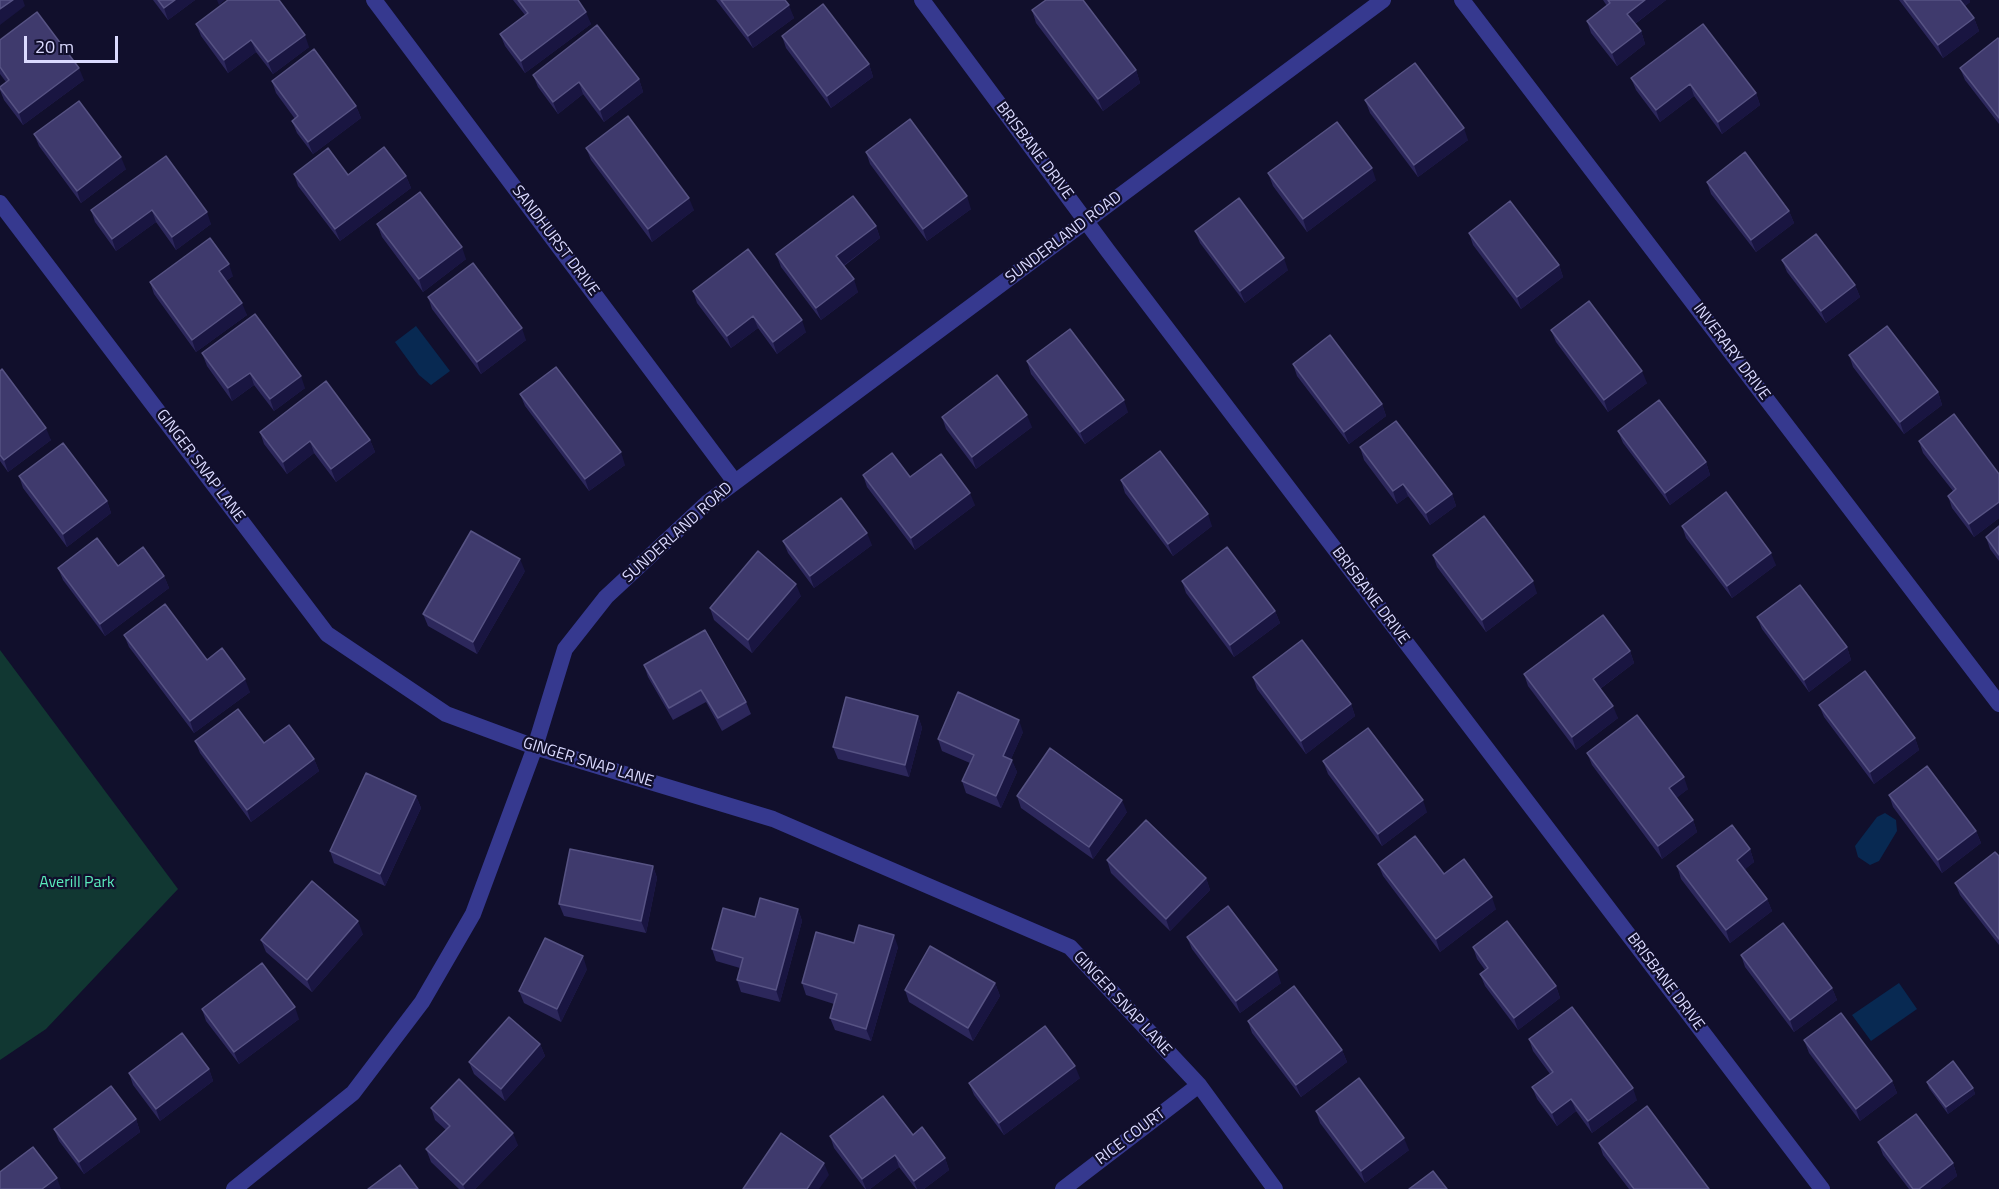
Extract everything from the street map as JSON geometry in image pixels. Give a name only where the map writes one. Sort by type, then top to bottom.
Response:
[{"type":"street","name":"SANDHURST DRIVE","points":[[374,0],[735,482]]},
{"type":"street","name":"BRISBANE DRIVE","points":[[922,0],[1086,221],[1822,1189]]},
{"type":"street","name":"SUNDERLAND ROAD","points":[[243,1186],[352,1093],[422,1002],[473,914],[535,747],[565,649],[606,597],[707,503],[1383,0]]},
{"type":"street","name":"INVERARY DRIVE","points":[[1462,0],[1999,704]]},
{"type":"street","name":"GINGER SNAP LANE","points":[[0,203],[327,634],[446,714],[535,747],[773,819],[1070,947],[1199,1085],[1275,1189]]},
{"type":"street","name":"RICE COURT","points":[[1063,1189],[1199,1085]]},
{"type":"green space","name":"Averill Park","points":[[0,650],[178,889],[46,1029],[0,1060]]},
{"type":"water","points":[[416,326],[450,371],[431,385],[419,375],[395,342]]},
{"type":"water","points":[[1885,813],[1896,820],[1897,831],[1879,861],[1870,865],[1858,857],[1855,846],[1877,817]]},
{"type":"water","points":[[1899,983],[1917,1009],[1871,1041],[1852,1015]]},
{"type":"building","points":[[0,0],[13,0],[0,9]]},
{"type":"building","points":[[158,0],[175,0],[164,8]]},
{"type":"building","points":[[228,0],[279,0],[305,35],[268,62],[251,40],[224,60],[196,24]]},
{"type":"building","points":[[518,0],[578,0],[586,12],[521,61],[500,34],[528,13]]},
{"type":"building","points":[[721,0],[785,0],[789,5],[748,36]]},
{"type":"building","points":[[1046,0],[1083,0],[1136,70],[1098,99],[1032,10]]},
{"type":"building","points":[[1608,0],[1645,0],[1627,14],[1641,31],[1612,53],[1587,21],[1610,3]]},
{"type":"building","points":[[1904,0],[1960,0],[1974,18],[1938,45]]},
{"type":"building","points":[[823,4],[869,64],[827,96],[782,36]]},
{"type":"building","points":[[37,12],[79,68],[19,113],[0,88],[9,80],[0,67],[0,40]]},
{"type":"building","points":[[1703,24],[1756,93],[1718,122],[1690,84],[1656,110],[1631,78]]},
{"type":"building","points":[[597,25],[639,79],[600,110],[579,82],[553,102],[533,75]]},
{"type":"building","points":[[1999,39],[1999,118],[1960,68]]},
{"type":"building","points":[[314,49],[356,106],[308,142],[292,121],[298,116],[272,81]]},
{"type":"building","points":[[1415,63],[1464,128],[1414,165],[1365,100]]},
{"type":"building","points":[[79,101],[121,157],[77,191],[34,134]]},
{"type":"building","points":[[628,116],[689,198],[648,229],[586,148]]},
{"type":"building","points":[[910,119],[967,196],[923,229],[866,152]]},
{"type":"building","points":[[1337,122],[1372,168],[1303,219],[1268,173]]},
{"type":"building","points":[[384,147],[406,176],[335,229],[294,174],[328,148],[348,175]]},
{"type":"building","points":[[1745,152],[1789,211],[1751,240],[1707,182]]},
{"type":"building","points":[[166,156],[207,212],[172,237],[152,210],[112,239],[91,210]]},
{"type":"building","points":[[420,192],[462,247],[419,279],[377,224]]},
{"type":"building","points":[[853,196],[876,226],[836,256],[854,279],[816,308],[776,254]]},
{"type":"building","points":[[1239,198],[1284,258],[1240,291],[1195,231]]},
{"type":"building","points":[[1510,201],[1559,265],[1517,297],[1469,233]]},
{"type":"building","points":[[1816,234],[1855,285],[1821,311],[1782,260]]},
{"type":"building","points":[[210,238],[229,264],[219,271],[242,303],[192,340],[150,282]]},
{"type":"building","points":[[748,249],[802,320],[773,342],[753,316],[727,336],[693,291]]},
{"type":"building","points":[[473,263],[522,328],[477,362],[428,297]]},
{"type":"building","points":[[1589,301],[1642,371],[1604,400],[1551,330]]},
{"type":"building","points":[[255,314],[301,376],[270,399],[250,373],[228,388],[202,353]]},
{"type":"building","points":[[1887,326],[1938,392],[1900,422],[1849,355]]},
{"type":"building","points":[[1070,329],[1124,400],[1080,432],[1027,361]]},
{"type":"building","points":[[1330,335],[1382,404],[1344,432],[1293,364]]},
{"type":"building","points":[[556,367],[621,452],[585,479],[520,394]]},
{"type":"building","points":[[2,369],[46,428],[4,460],[0,455],[0,371]]},
{"type":"building","points":[[997,375],[1027,415],[972,457],[942,417]]},
{"type":"building","points":[[326,381],[370,440],[331,469],[310,441],[283,462],[260,432]]},
{"type":"building","points":[[1659,400],[1706,462],[1665,493],[1618,431]]},
{"type":"building","points":[[1954,414],[1999,474],[1999,502],[1969,524],[1948,496],[1956,489],[1919,441]]},
{"type":"building","points":[[1396,421],[1452,494],[1426,513],[1403,484],[1393,491],[1360,447]]},
{"type":"building","points":[[63,443],[107,501],[63,534],[19,476]]},
{"type":"building","points":[[1160,451],[1208,514],[1168,544],[1121,480]]},
{"type":"building","points":[[892,453],[910,477],[941,454],[970,493],[911,538],[863,475]]},
{"type":"building","points":[[1726,492],[1771,553],[1727,586],[1682,526]]},
{"type":"building","points":[[841,498],[867,533],[810,576],[783,541]]},
{"type":"building","points":[[1484,516],[1533,581],[1482,620],[1433,555]]},
{"type":"building","points":[[1999,526],[1999,555],[1986,537]]},
{"type":"building","points":[[471,531],[520,559],[473,642],[423,614]]},
{"type":"building","points":[[97,538],[118,566],[143,547],[164,576],[100,624],[58,568]]},
{"type":"building","points":[[1227,547],[1275,611],[1230,645],[1182,581]]},
{"type":"building","points":[[758,551],[796,584],[748,640],[710,608]]},
{"type":"building","points":[[1800,585],[1847,647],[1804,680],[1757,617]]},
{"type":"building","points":[[165,604],[207,660],[222,648],[245,679],[190,721],[124,635]]},
{"type":"building","points":[[1603,615],[1630,651],[1593,679],[1613,706],[1572,737],[1524,674]]},
{"type":"building","points":[[705,630],[746,702],[718,718],[701,690],[669,708],[644,665]]},
{"type":"building","points":[[1302,640],[1351,704],[1301,741],[1253,677]]},
{"type":"building","points":[[1865,671],[1915,738],[1870,772],[1819,705]]},
{"type":"building","points":[[958,692],[1019,720],[1003,756],[1012,760],[996,796],[962,781],[974,755],[938,739]]},
{"type":"building","points":[[846,697],[918,716],[905,765],[833,747]]},
{"type":"building","points":[[238,709],[264,743],[289,725],[314,759],[247,810],[195,741]]},
{"type":"building","points":[[1637,715],[1684,777],[1669,788],[1693,820],[1658,846],[1587,753]]},
{"type":"building","points":[[1368,728],[1423,800],[1378,834],[1323,761]]},
{"type":"building","points":[[1050,748],[1122,800],[1089,847],[1017,796]]},
{"type":"building","points":[[1927,766],[1976,831],[1938,860],[1889,795]]},
{"type":"building","points":[[366,773],[416,796],[380,874],[330,851]]},
{"type":"building","points":[[1146,820],[1206,878],[1166,919],[1107,860]]},
{"type":"building","points":[[1732,825],[1750,849],[1737,860],[1767,899],[1726,930],[1677,866]]},
{"type":"building","points":[[1415,836],[1444,874],[1464,859],[1492,897],[1436,939],[1378,864]]},
{"type":"building","points":[[570,849],[653,866],[641,921],[559,904]]},
{"type":"building","points":[[1995,852],[1999,856],[1999,939],[1955,883]]},
{"type":"building","points":[[312,881],[358,921],[307,980],[261,940]]},
{"type":"building","points":[[760,898],[798,909],[776,990],[737,980],[743,958],[712,949],[723,908],[755,917]]},
{"type":"building","points":[[1228,906],[1277,970],[1236,1001],[1187,937]]},
{"type":"building","points":[[1507,921],[1556,986],[1514,1018],[1480,974],[1488,968],[1473,947]]},
{"type":"building","points":[[1783,923],[1832,988],[1790,1020],[1741,955]]},
{"type":"building","points":[[859,925],[894,935],[866,1029],[830,1018],[837,994],[802,983],[816,932],[854,943]]},
{"type":"building","points":[[545,938],[583,956],[557,1009],[519,991]]},
{"type":"building","points":[[930,946],[995,983],[968,1028],[905,990]]},
{"type":"building","points":[[262,963],[295,1007],[234,1052],[202,1009]]},
{"type":"building","points":[[1294,986],[1342,1050],[1296,1085],[1248,1021]]},
{"type":"building","points":[[1572,1007],[1633,1088],[1588,1121],[1571,1099],[1552,1113],[1532,1087],[1553,1072],[1529,1039]]},
{"type":"building","points":[[1841,1013],[1892,1081],[1856,1109],[1804,1040]]},
{"type":"building","points":[[509,1017],[540,1044],[501,1089],[469,1062]]},
{"type":"building","points":[[1045,1026],[1075,1066],[999,1123],[969,1083]]},
{"type":"building","points":[[182,1033],[209,1069],[156,1109],[129,1073]]},
{"type":"building","points":[[1953,1061],[1973,1088],[1946,1107],[1927,1082]]},
{"type":"building","points":[[1359,1078],[1404,1138],[1361,1171],[1316,1111]]},
{"type":"building","points":[[459,1079],[513,1133],[463,1185],[426,1149],[450,1126],[431,1108]]},
{"type":"building","points":[[111,1086],[136,1119],[79,1162],[54,1129]]},
{"type":"building","points":[[883,1096],[913,1135],[922,1127],[945,1158],[914,1181],[895,1155],[862,1179],[830,1136]]},
{"type":"building","points":[[1647,1106],[1709,1189],[1634,1189],[1599,1143]]},
{"type":"building","points":[[1916,1114],[1953,1163],[1919,1189],[1913,1189],[1878,1142]]},
{"type":"building","points":[[781,1133],[824,1163],[807,1189],[743,1189]]},
{"type":"building","points":[[33,1147],[57,1178],[42,1189],[0,1189],[0,1172]]},
{"type":"building","points":[[400,1165],[418,1189],[368,1189]]},
{"type":"building","points":[[1433,1171],[1447,1189],[1409,1189]]}]
